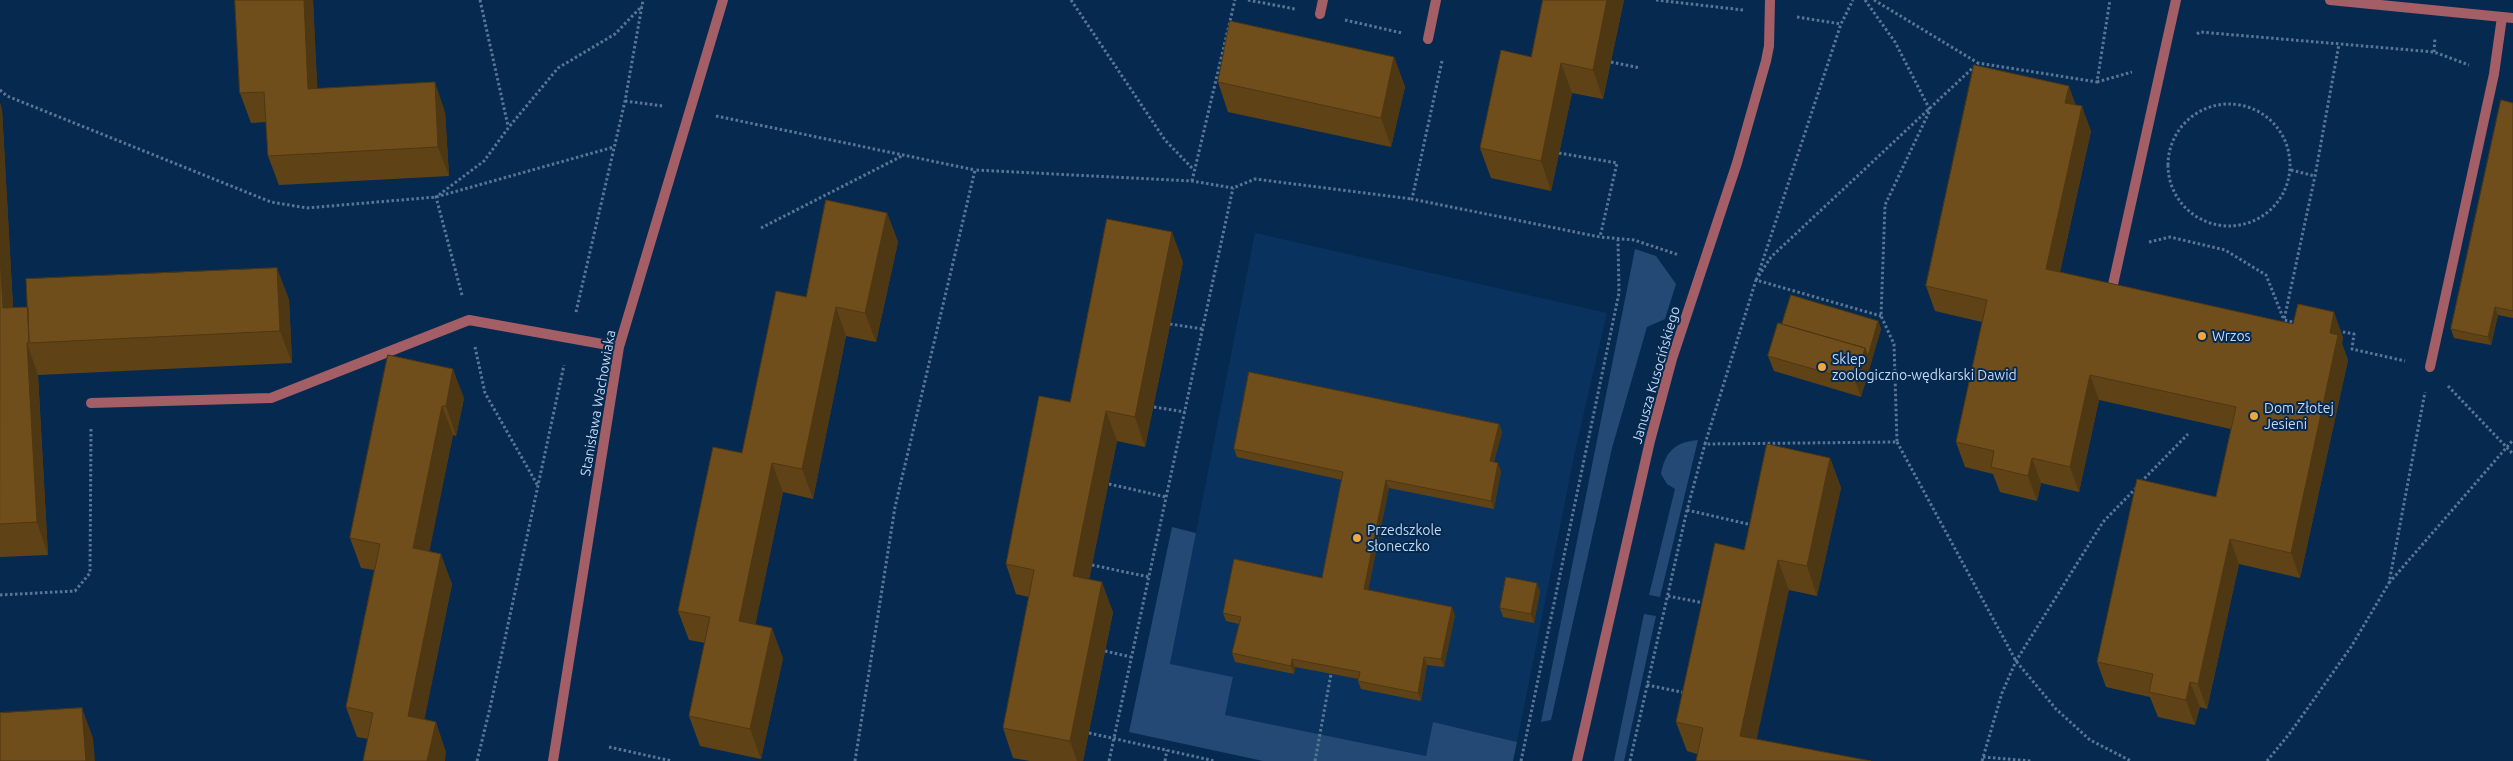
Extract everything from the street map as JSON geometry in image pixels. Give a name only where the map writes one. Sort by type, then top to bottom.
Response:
[{"type":"street","name":"Stanisława Wachowiaka","points":[[553,761],[619,348],[723,0]]},
{"type":"street","points":[[1320,14],[1323,0]]},
{"type":"street","points":[[1428,39],[1436,0]]},
{"type":"street","name":"Janusza Kusocińskiego","points":[[1578,761],[1650,441],[1672,359],[1737,163],[1766,61],[1770,38],[1770,0]]},
{"type":"street","points":[[2112,289],[2160,64],[2176,0]]},
{"type":"street","points":[[2330,0],[2513,18]]},
{"type":"street","points":[[2430,367],[2494,74],[2502,16]]},
{"type":"street","points":[[91,403],[271,398],[470,320],[619,348]]},
{"type":"path","points":[[480,0],[508,127]]},
{"type":"path","points":[[477,761],[570,338],[625,101],[643,0]]},
{"type":"path","points":[[1070,0],[1165,140],[1194,170]]},
{"type":"path","points":[[1192,180],[1236,0]]},
{"type":"path","points":[[1630,761],[1687,510],[1705,444],[1756,280],[1841,24],[1853,0]]},
{"type":"path","points":[[1865,0],[1895,42],[1930,110]]},
{"type":"path","points":[[1874,0],[1978,63],[2097,82],[2160,64],[2200,32],[2434,52],[2494,74]]},
{"type":"path","points":[[2097,82],[2110,0]]},
{"type":"path","points":[[436,197],[484,161],[508,127],[558,68],[615,34],[642,5]]},
{"type":"path","points":[[2284,320],[2315,176],[2339,44]]},
{"type":"path","points":[[1412,199],[1444,52]]},
{"type":"path","points":[[1611,62],[1640,68]]},
{"type":"path","points":[[1756,280],[1771,257],[1978,63]]},
{"type":"path","points":[[0,90],[7,96],[271,202],[308,208],[436,197],[614,147]]},
{"type":"path","points":[[0,96],[7,96]]},
{"type":"path","points":[[625,101],[691,110],[975,170],[1192,180],[1232,188],[1255,179],[1412,199],[1600,237],[1634,240],[1703,262]]},
{"type":"path","points":[[2230,103],[2250,107],[2268,117],[2281,132],[2289,151],[2292,170],[2285,190],[2274,207],[2258,220],[2239,226],[2225,226],[2199,218],[2183,206],[2172,189],[2168,168],[2170,148],[2178,130],[2192,116],[2210,106],[2230,103]]},
{"type":"path","points":[[1930,110],[1885,206],[1881,316],[1894,344],[1897,442],[2016,661],[2056,709],[2090,740],[2131,761]]},
{"type":"path","points":[[1559,153],[1617,163],[1600,237]]},
{"type":"path","points":[[761,228],[903,156]]},
{"type":"path","points":[[855,761],[895,507],[975,170]]},
{"type":"path","points":[[2292,170],[2315,176]]},
{"type":"path","points":[[1109,761],[1232,188]]},
{"type":"path","points":[[436,197],[470,320],[485,394],[538,486]]},
{"type":"path","points":[[2121,249],[2170,237],[2225,250],[2266,275],[2284,320]]},
{"type":"path","points":[[1521,761],[1619,293],[1618,240]]},
{"type":"path","points":[[1756,280],[1881,316]]},
{"type":"path","points":[[2284,320],[2300,324]]},
{"type":"path","points":[[1170,324],[1203,329]]},
{"type":"path","points":[[2336,331],[2354,334]]},
{"type":"path","points":[[2388,583],[2430,367]]},
{"type":"path","points":[[0,594],[75,591],[90,573],[91,403]]},
{"type":"path","points":[[1154,407],[1185,412]]},
{"type":"path","points":[[2031,761],[1983,759],[2002,693],[2016,661],[2103,522],[2188,434]]},
{"type":"path","points":[[2267,761],[2351,647],[2388,583],[2513,440]]},
{"type":"path","points":[[1705,444],[1897,442]]},
{"type":"path","points":[[1108,484],[1166,497]]},
{"type":"path","points":[[1687,510],[1754,525]]},
{"type":"path","points":[[1092,564],[1149,577]]},
{"type":"path","points":[[1668,596],[1706,604]]},
{"type":"path","points":[[1105,651],[1131,657]]},
{"type":"path","points":[[1315,761],[1331,674]]},
{"type":"path","points":[[1647,685],[1686,693]]},
{"type":"path","points":[[1089,733],[1113,740],[1215,761]]},
{"type":"path","points":[[609,747],[672,761]]},
{"type":"path","points":[[1165,761],[1168,750]]},
{"type":"shaded area","points":[[1255,233],[1607,313],[1575,451],[1517,742],[1433,722],[1426,756],[1225,715],[1233,677],[1170,665]]},
{"type":"shaded area","points":[[1635,249],[1656,256],[1676,284],[1665,319],[1647,327],[1612,448],[1551,720],[1541,722]]},
{"type":"shaded area","points":[[1698,440],[1660,597],[1649,595],[1675,489],[1667,484],[1661,474],[1663,466],[1668,454],[1677,446]]},
{"type":"shaded area","points":[[1172,527],[1196,533],[1170,664],[1233,677],[1225,715],[1426,756],[1433,722],[1517,742],[1513,761],[1263,761],[1129,732]]},
{"type":"shaded area","points":[[1644,614],[1656,616],[1624,761],[1614,761]]},
{"type":"building","points":[[235,0],[304,0],[308,89],[435,82],[438,147],[268,156],[264,92],[240,93]]},
{"type":"building","points":[[1543,0],[1607,0],[1593,70],[1561,63],[1541,161],[1480,148],[1501,50],[1531,57]]},
{"type":"building","points":[[1230,21],[1394,57],[1381,118],[1218,82]]},
{"type":"building","name":"Dom Złotej Jesieni","points":[[1974,65],[2069,86],[2065,103],[2082,106],[2046,269],[2293,324],[2298,304],[2334,312],[2330,333],[2338,335],[2291,553],[2230,539],[2198,684],[2190,682],[2186,700],[2149,692],[2153,674],[2097,662],[2137,479],[2216,497],[2236,407],[2090,375],[2070,467],[2032,458],[2028,476],[1991,467],[1994,451],[1956,442],[1987,300],[1926,286]]},
{"type":"building","points":[[2501,100],[2513,103],[2513,311],[2495,307],[2488,337],[2451,329]]},
{"type":"building","points":[[826,200],[887,213],[865,313],[836,307],[802,469],[772,463],[739,621],[772,628],[750,729],[689,716],[710,617],[678,611],[713,447],[742,453],[776,291],[806,297]]},
{"type":"building","points":[[1107,219],[1172,232],[1135,417],[1106,411],[1081,535],[1073,576],[1102,582],[1070,741],[1003,728],[1034,570],[1006,564],[1039,396],[1070,402]]},
{"type":"building","points":[[0,253],[3,308],[28,307],[29,342],[27,343],[37,522],[0,524]]},
{"type":"building","points":[[277,268],[280,331],[29,343],[26,279]]},
{"type":"building","points":[[1791,295],[1878,321],[1868,356],[1865,348],[1782,324]]},
{"type":"building","points":[[1778,323],[1865,348],[1855,381],[1768,356]]},
{"type":"building","points":[[388,355],[453,369],[446,406],[442,406],[413,548],[441,554],[408,716],[436,722],[427,761],[363,761],[373,713],[346,707],[380,544],[350,538]]},
{"type":"building","name":"Przedszkole Słoneczko","points":[[1249,372],[1499,424],[1490,461],[1498,463],[1491,501],[1386,480],[1364,589],[1452,607],[1441,659],[1424,657],[1418,693],[1358,681],[1360,672],[1292,659],[1291,666],[1232,653],[1241,617],[1223,613],[1234,559],[1322,578],[1343,472],[1234,449]]},
{"type":"building","points":[[1767,444],[1830,458],[1807,566],[1778,560],[1740,736],[1871,761],[1696,761],[1703,728],[1676,722],[1715,543],[1744,550]]},
{"type":"building","points":[[1506,577],[1537,583],[1531,614],[1500,608]]},
{"type":"building","points":[[82,708],[86,761],[0,761],[0,713]]},
{"type":"place","name":"Wrzos","points":[[2202,336]]},
{"type":"place","name":"Sklep zoologiczno-wędkarski Dawid","points":[[1822,367]]},
{"type":"place","name":"Dom Złotej Jesieni","points":[[2254,416]]},
{"type":"place","name":"Przedszkole Słoneczko","points":[[1357,538]]}]
